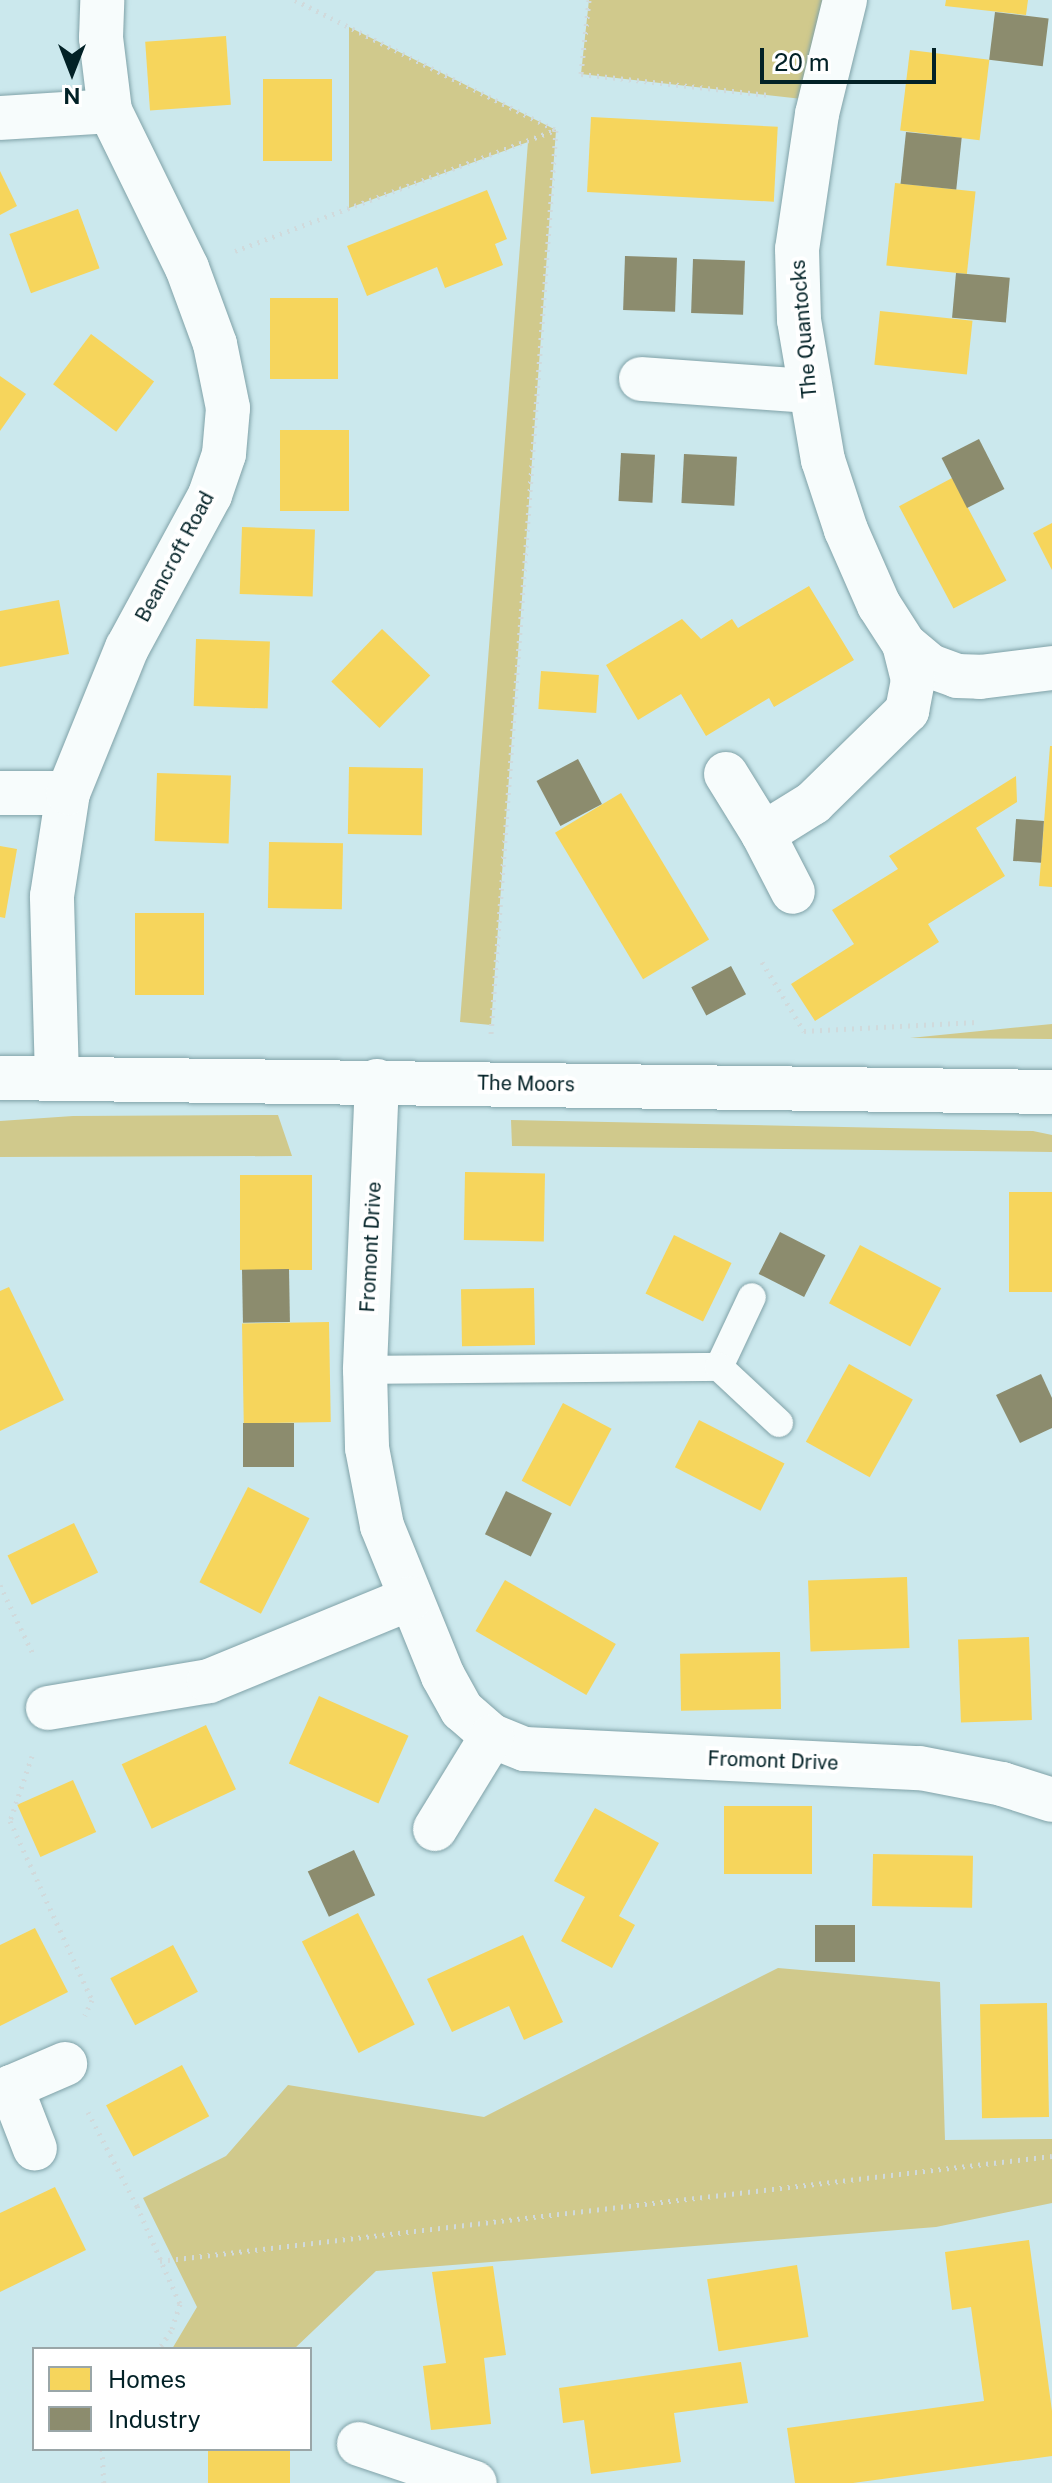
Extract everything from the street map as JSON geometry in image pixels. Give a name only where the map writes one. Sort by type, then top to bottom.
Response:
[{"type":"street","name":"Beancroft Road","points":[[57,1078],[52,896],[68,793],[127,648],[210,495],[224,454],[228,408],[223,377],[187,268],[110,111],[101,38],[102,0]]},
{"type":"street","name":"The Quantocks","points":[[845,0],[820,101],[797,249],[799,320],[823,460],[846,530],[879,605],[904,644],[930,666],[957,676],[980,677],[1052,668]]},
{"type":"street","points":[[0,118],[110,111]]},
{"type":"street","points":[[641,379],[809,391]]},
{"type":"street","name":"The Quantocks","points":[[763,834],[813,803],[907,711],[913,680],[904,644]]},
{"type":"street","points":[[726,774],[763,834],[793,892]]},
{"type":"street","points":[[0,793],[68,793]]},
{"type":"street","name":"The Moors","points":[[0,1078],[1052,1092]]},
{"type":"street","name":"Fromont Drive","points":[[377,1081],[365,1370],[367,1448],[382,1526],[443,1676],[462,1710],[492,1736],[525,1749],[920,1768],[1002,1784],[1052,1800]]},
{"type":"street","points":[[48,1708],[209,1681],[411,1598]]},
{"type":"street","points":[[435,1829],[492,1736]]},
{"type":"street","points":[[35,2149],[6,2090],[65,2064]]},
{"type":"street","points":[[359,2444],[475,2483]]},
{"type":"lane","points":[[719,1367],[752,1297]]},
{"type":"lane","points":[[365,1370],[719,1367],[779,1423]]},
{"type":"path","points":[[295,0],[556,130]]},
{"type":"path","points":[[589,0],[581,74],[820,101]]},
{"type":"path","points":[[187,268],[556,130]]},
{"type":"path","points":[[491,1083],[491,1025],[556,130]]},
{"type":"path","points":[[762,962],[804,1031],[977,1022]]},
{"type":"path","points":[[0,1585],[50,1690],[48,1708],[10,1821],[92,2000],[65,2064],[180,2304],[171,2331],[160,2347]]},
{"type":"path","points":[[160,2261],[1052,2156]]},
{"type":"path","points":[[102,2451],[104,2483]]},
{"type":"shaded area","points":[[589,0],[852,0],[820,101],[581,74]]},
{"type":"shaded area","points":[[349,27],[556,130],[491,1025],[460,1022],[528,142],[349,208]]},
{"type":"shaded area","points":[[1052,1024],[1052,1039],[910,1038]]},
{"type":"shaded area","points":[[278,1115],[292,1156],[0,1157],[0,1121],[73,1116]]},
{"type":"shaded area","points":[[511,1120],[1033,1131],[1052,1135],[1052,1152],[512,1146]]},
{"type":"shaded area","points":[[778,1968],[940,1982],[945,2140],[1052,2139],[1052,2203],[936,2227],[376,2271],[296,2347],[173,2347],[197,2307],[143,2198],[226,2156],[288,2085],[484,2117]]},
{"type":"building: Homes","points":[[946,0],[1028,0],[1026,15],[945,6]]},
{"type":"building: Homes","points":[[226,36],[231,105],[150,110],[145,42]]},
{"type":"building: Homes","points":[[910,50],[989,60],[980,140],[900,130]]},
{"type":"building: Homes","points":[[263,79],[332,79],[332,161],[263,161]]},
{"type":"building: Homes","points":[[591,117],[778,127],[774,202],[587,192]]},
{"type":"building: Homes","points":[[0,171],[17,206],[0,215]]},
{"type":"building: Homes","points":[[895,183],[976,191],[967,274],[886,266]]},
{"type":"building: Homes","points":[[487,190],[507,239],[495,244],[503,265],[445,288],[437,267],[367,296],[347,246]]},
{"type":"building: Homes","points":[[78,209],[100,268],[31,293],[9,234]]},
{"type":"building: Homes","points":[[270,298],[338,298],[338,379],[270,379]]},
{"type":"building: Homes","points":[[880,311],[972,321],[967,374],[874,365]]},
{"type":"building: Homes","points":[[91,334],[154,382],[116,432],[53,384]]},
{"type":"building: Homes","points":[[0,376],[26,394],[0,431]]},
{"type":"building: Homes","points":[[280,430],[349,430],[349,511],[280,511]]},
{"type":"building: Homes","points":[[952,478],[1006,580],[953,609],[899,506]]},
{"type":"building: Homes","points":[[1052,523],[1052,570],[1033,533]]},
{"type":"building: Homes","points":[[242,527],[315,530],[313,597],[240,594]]},
{"type":"building: Homes","points":[[809,586],[854,660],[774,707],[769,698],[706,736],[681,694],[638,720],[606,665],[682,619],[701,639],[732,619],[738,628]]},
{"type":"building: Homes","points":[[59,600],[69,654],[0,667],[0,611]]},
{"type":"building: Homes","points":[[382,629],[430,676],[379,728],[331,682]]},
{"type":"building: Homes","points":[[196,639],[270,642],[268,709],[194,706]]},
{"type":"building: Homes","points":[[541,671],[599,675],[596,713],[538,709]]},
{"type":"building: Homes","points":[[1052,746],[1052,887],[1039,886]]},
{"type":"building: Homes","points":[[349,767],[423,768],[422,835],[348,834]]},
{"type":"building: Homes","points":[[157,773],[231,776],[229,844],[155,841]]},
{"type":"building: Homes","points":[[1016,776],[1017,802],[976,828],[1005,876],[928,924],[939,942],[815,1021],[791,984],[854,944],[832,910],[898,869],[889,856]]},
{"type":"building: Homes","points":[[621,793],[709,940],[643,979],[555,833]]},
{"type":"building: Homes","points":[[269,842],[343,843],[342,909],[268,908]]},
{"type":"building: Homes","points":[[0,846],[17,849],[5,918],[0,917]]},
{"type":"building: Homes","points":[[135,913],[204,913],[204,995],[135,995]]},
{"type":"building: Homes","points":[[465,1172],[545,1173],[544,1241],[464,1240]]},
{"type":"building: Homes","points":[[240,1175],[312,1175],[312,1270],[240,1270]]},
{"type":"building: Homes","points":[[1009,1192],[1052,1192],[1052,1292],[1009,1292]]},
{"type":"building: Homes","points":[[674,1235],[732,1263],[703,1321],[646,1293]]},
{"type":"building: Homes","points":[[860,1245],[941,1288],[910,1346],[829,1303]]},
{"type":"building: Homes","points":[[9,1287],[64,1400],[0,1431],[0,1291]]},
{"type":"building: Homes","points":[[534,1288],[535,1345],[462,1346],[461,1289]]},
{"type":"building: Homes","points":[[329,1322],[331,1422],[244,1424],[242,1324]]},
{"type":"building: Homes","points":[[849,1364],[913,1399],[870,1477],[806,1442]]},
{"type":"building: Homes","points":[[563,1403],[612,1429],[570,1507],[522,1481]]},
{"type":"building: Homes","points":[[699,1420],[785,1464],[760,1511],[675,1467]]},
{"type":"building: Homes","points":[[248,1487],[309,1518],[261,1614],[199,1582]]},
{"type":"building: Homes","points":[[74,1523],[98,1572],[32,1605],[7,1555]]},
{"type":"building: Homes","points":[[907,1577],[909,1648],[811,1651],[808,1580]]},
{"type":"building: Homes","points":[[505,1580],[616,1644],[586,1695],[476,1631]]},
{"type":"building: Homes","points":[[1029,1637],[1032,1720],[961,1722],[958,1639]]},
{"type":"building: Homes","points":[[780,1652],[781,1709],[681,1711],[680,1654]]},
{"type":"building: Homes","points":[[319,1696],[409,1736],[378,1803],[289,1764]]},
{"type":"building: Homes","points":[[206,1725],[236,1789],[152,1829],[122,1764]]},
{"type":"building: Homes","points":[[73,1780],[96,1832],[40,1857],[17,1805]]},
{"type":"building: Homes","points":[[724,1806],[812,1806],[812,1874],[724,1874]]},
{"type":"building: Homes","points":[[595,1808],[659,1843],[619,1916],[635,1925],[612,1968],[561,1941],[585,1897],[554,1881]]},
{"type":"building: Homes","points":[[873,1854],[973,1856],[972,1908],[872,1906]]},
{"type":"building: Homes","points":[[358,1913],[415,2024],[359,2053],[302,1942]]},
{"type":"building: Homes","points":[[35,1928],[68,1992],[0,2026],[0,1945]]},
{"type":"building: Homes","points":[[523,1935],[563,2022],[524,2040],[509,2006],[452,2032],[427,1979]]},
{"type":"building: Homes","points":[[173,1945],[198,1992],[135,2025],[110,1978]]},
{"type":"building: Homes","points":[[1047,2003],[1049,2117],[982,2118],[980,2004]]},
{"type":"building: Homes","points":[[182,2065],[209,2116],[133,2157],[106,2105]]},
{"type":"building: Homes","points":[[55,2187],[86,2250],[0,2292],[0,2213]]},
{"type":"building: Homes","points":[[1029,2240],[1052,2411],[1052,2456],[853,2483],[795,2483],[787,2428],[984,2401],[971,2307],[952,2310],[945,2252]]},
{"type":"building: Homes","points":[[797,2265],[808,2337],[719,2351],[707,2279]]},
{"type":"building: Homes","points":[[493,2266],[506,2355],[484,2358],[491,2424],[431,2430],[423,2366],[446,2363],[432,2272]]},
{"type":"building: Homes","points":[[741,2362],[748,2403],[674,2413],[681,2462],[591,2474],[584,2420],[563,2423],[559,2388]]},
{"type":"building: Homes","points":[[208,2451],[290,2451],[290,2483],[208,2483]]},
{"type":"building: Industry","points":[[995,12],[1049,19],[1043,66],[989,60]]},
{"type":"building: Industry","points":[[906,132],[962,138],[956,190],[901,184]]},
{"type":"building: Industry","points":[[625,256],[677,258],[675,312],[623,310]]},
{"type":"building: Industry","points":[[693,259],[745,261],[743,315],[691,313]]},
{"type":"building: Industry","points":[[956,273],[1010,278],[1006,323],[952,318]]},
{"type":"building: Industry","points":[[979,439],[1004,489],[967,508],[942,458]]},
{"type":"building: Industry","points":[[621,453],[655,455],[652,503],[618,501]]},
{"type":"building: Industry","points":[[684,454],[737,457],[734,506],[681,503]]},
{"type":"building: Industry","points":[[578,759],[602,804],[560,826],[537,781]]},
{"type":"building: Industry","points":[[1016,819],[1044,821],[1041,863],[1013,861]]},
{"type":"building: Industry","points":[[731,966],[746,994],[706,1015],[691,987]]},
{"type":"building: Industry","points":[[780,1232],[825,1255],[804,1297],[759,1274]]},
{"type":"building: Industry","points":[[289,1269],[290,1322],[243,1323],[242,1270]]},
{"type":"building: Industry","points":[[1041,1374],[1052,1398],[1052,1428],[1020,1443],[996,1395]]},
{"type":"building: Industry","points":[[243,1423],[294,1423],[294,1467],[243,1467]]},
{"type":"building: Industry","points":[[506,1491],[552,1513],[531,1556],[485,1534]]},
{"type":"building: Industry","points":[[354,1850],[375,1895],[329,1917],[308,1872]]},
{"type":"building: Industry","points":[[815,1925],[855,1925],[855,1962],[815,1962]]}]
